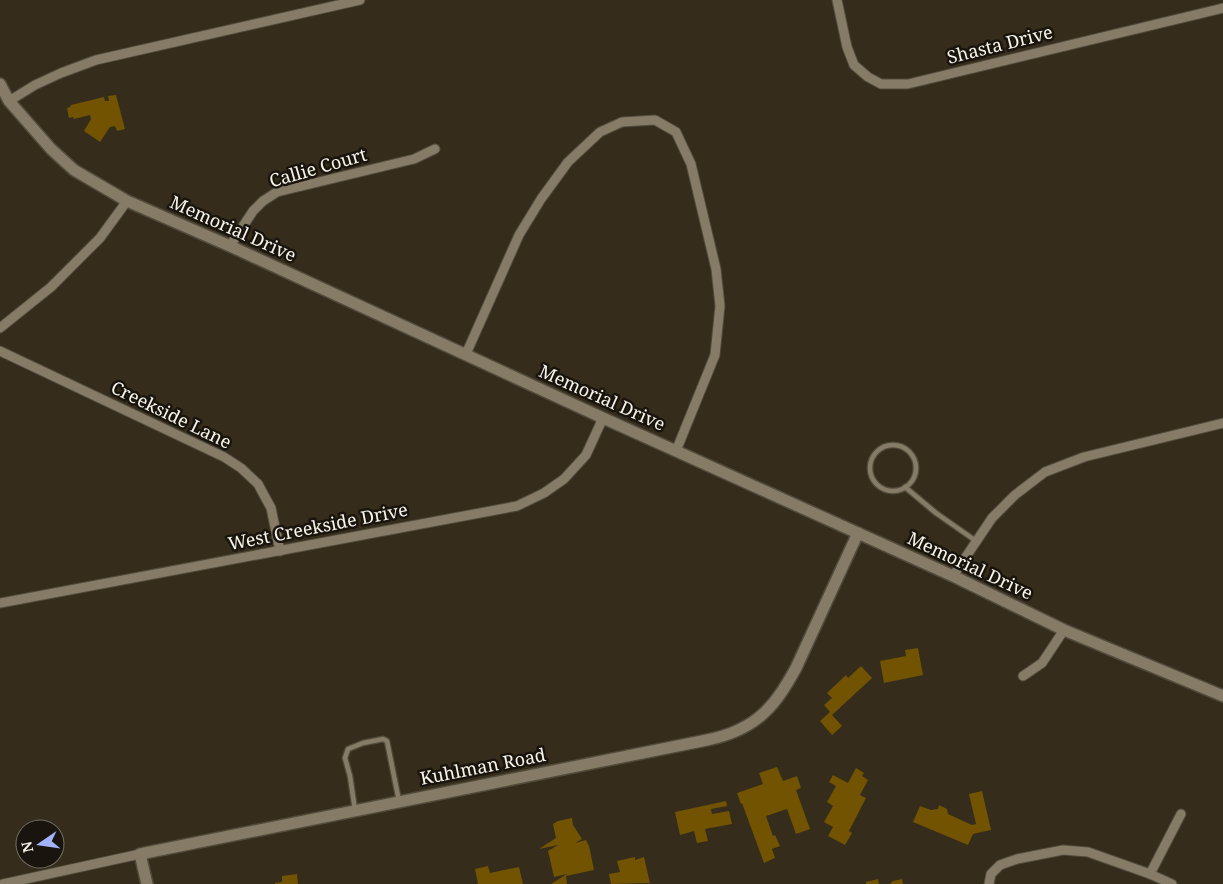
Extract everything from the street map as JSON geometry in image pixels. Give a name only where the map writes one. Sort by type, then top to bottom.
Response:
[{"type":"street","points":[[9,101],[35,85],[96,60],[360,0]]},
{"type":"street","name":"Shasta Drive","points":[[837,0],[847,47],[854,65],[868,77],[881,84],[908,84],[1223,8]]},
{"type":"street","name":"Memorial Drive","points":[[0,84],[9,101],[51,149],[74,170],[127,202],[230,246],[603,418],[953,576],[1064,630],[1223,696]]},
{"type":"street","points":[[466,354],[519,235],[541,199],[568,162],[600,132],[622,122],[655,120],[676,132],[691,164],[716,269],[720,306],[715,355],[676,451]]},
{"type":"street","name":"Callie Court","points":[[230,246],[253,211],[263,201],[277,192],[414,159],[435,148]]},
{"type":"street","points":[[0,328],[51,287],[100,238],[127,202]]},
{"type":"street","name":"Creekside Lane","points":[[0,351],[224,457],[241,468],[258,484],[271,508],[280,551]]},
{"type":"street","name":"West Creekside Drive","points":[[0,603],[517,506],[544,493],[564,479],[586,455],[603,418]]},
{"type":"street","points":[[953,576],[992,518],[1045,472],[1084,457],[1223,423]]},
{"type":"street","name":"Kuhlman Road","points":[[3,884],[140,854],[717,738],[733,732],[764,713],[785,688],[858,533]]},
{"type":"street","points":[[1023,676],[1042,662],[1064,630]]},
{"type":"street","points":[[1150,874],[1181,814]]},
{"type":"street","points":[[989,884],[991,874],[1000,865],[1017,859],[1063,850],[1088,852],[1150,874],[1172,884]]},
{"type":"street","points":[[140,854],[147,884]]},
{"type":"lane","points":[[886,446],[900,446],[911,455],[916,468],[911,482],[905,487],[890,491],[876,484],[872,478],[870,462],[879,450],[886,446]]},
{"type":"lane","points":[[905,487],[936,513],[976,541]]},
{"type":"lane","points":[[355,811],[350,776],[345,758],[348,749],[363,743],[383,739],[387,741],[399,802]]},
{"type":"building","points":[[116,95],[125,129],[117,131],[115,126],[110,127],[100,142],[84,131],[91,119],[90,115],[74,119],[73,117],[69,118],[67,108],[71,105],[104,97],[105,101],[109,101],[108,96]]},
{"type":"building","points":[[918,648],[923,675],[884,683],[880,661],[906,656],[905,650]]},
{"type":"building","points":[[861,666],[872,678],[832,715],[842,726],[832,735],[820,721],[830,712],[824,705],[832,698],[827,693],[846,675],[848,678]]},
{"type":"building","points":[[777,767],[783,781],[797,776],[801,788],[796,790],[810,829],[796,834],[787,809],[766,816],[773,836],[775,835],[780,846],[772,849],[775,858],[764,863],[737,793],[763,784],[759,773]]},
{"type":"building","points":[[856,768],[864,773],[862,776],[868,780],[860,795],[866,798],[849,831],[852,833],[845,845],[828,836],[833,827],[824,822],[833,806],[827,802],[836,786],[829,782],[833,775],[848,783]]},
{"type":"building","points":[[982,791],[991,830],[973,834],[968,845],[913,822],[920,806],[931,810],[938,809],[939,805],[947,809],[948,814],[972,825],[976,824],[969,794]]},
{"type":"building","points":[[726,801],[727,806],[711,809],[712,814],[729,811],[732,824],[705,829],[708,841],[697,843],[694,831],[680,835],[675,812]]},
{"type":"building","points":[[572,818],[573,825],[582,839],[575,843],[586,840],[594,870],[566,876],[567,884],[551,884],[567,874],[554,877],[548,851],[558,845],[539,849],[556,838],[553,824]]},
{"type":"building","points":[[635,857],[635,860],[644,857],[650,883],[611,884],[609,874],[620,872],[617,861]]},
{"type":"building","points":[[488,866],[490,873],[519,867],[523,884],[478,884],[475,869]]},
{"type":"building","points":[[297,874],[298,884],[275,884],[282,882],[282,876]]},
{"type":"building","points":[[878,879],[879,884],[866,884],[866,882]]},
{"type":"building","points":[[902,879],[903,884],[890,884],[893,881]]}]
